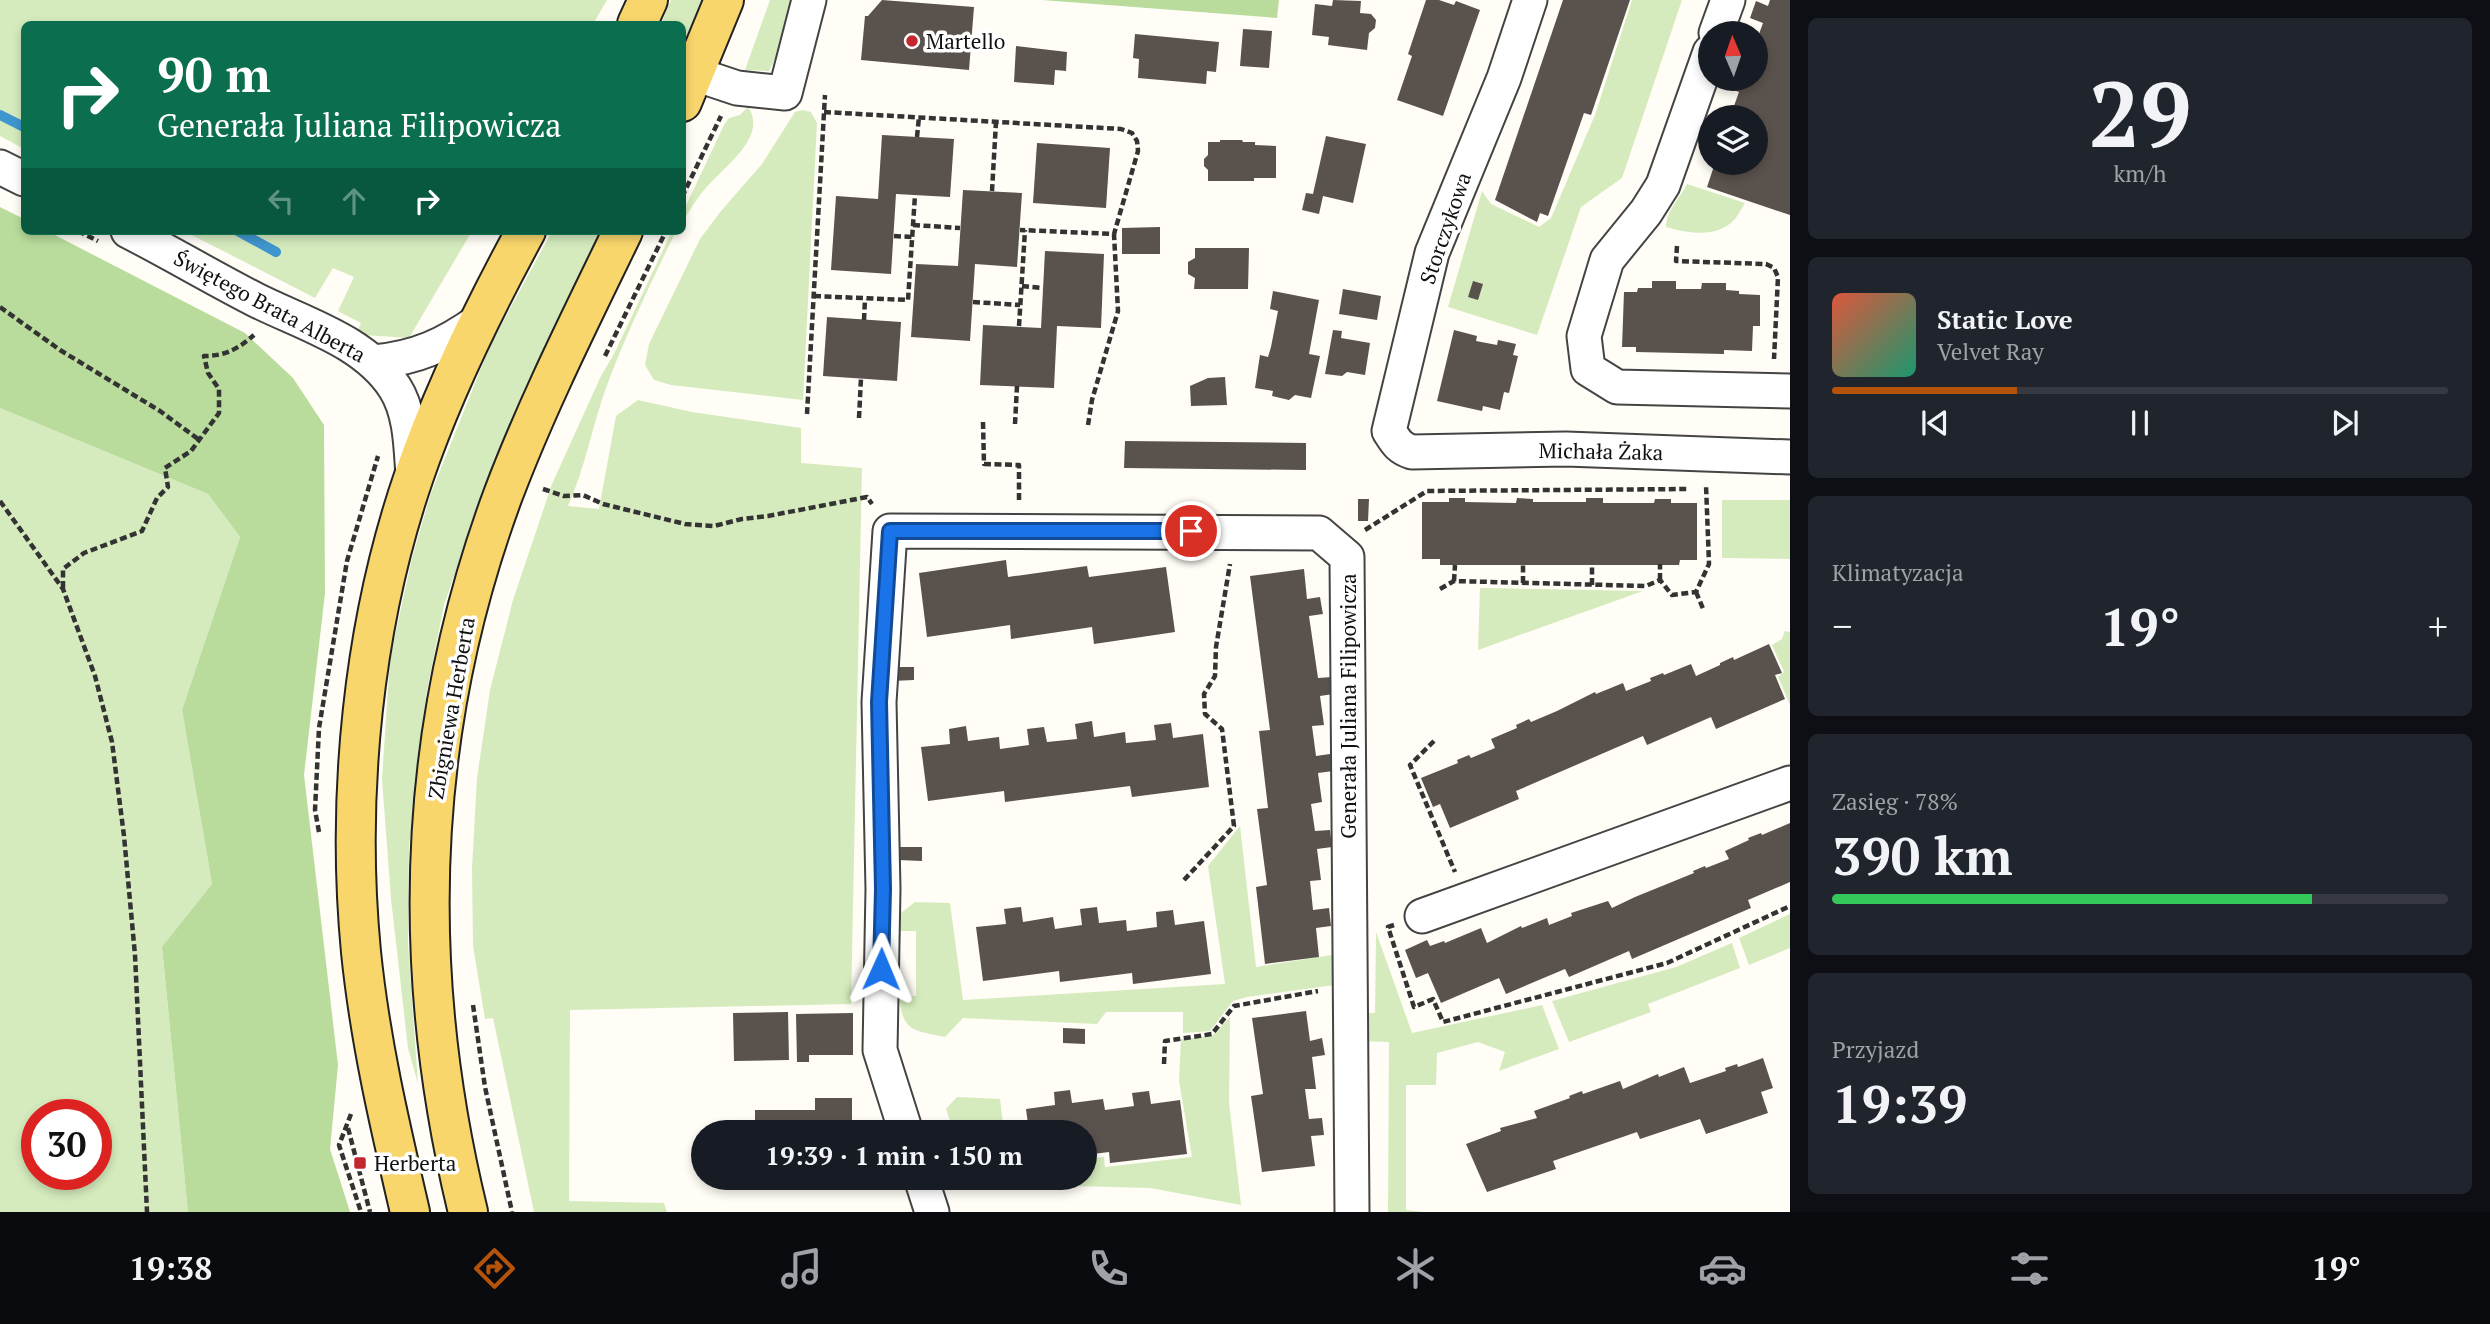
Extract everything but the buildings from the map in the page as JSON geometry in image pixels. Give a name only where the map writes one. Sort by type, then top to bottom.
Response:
[{"type":"main road","points":[[638,21],[648,0]]},
{"type":"main road","points":[[689,88],[724,0]]},
{"type":"main road","points":[[410,1212],[378,1076],[361,951],[356,838],[369,663],[393,549],[413,478],[433,425],[480,320],[524,235]]},
{"type":"main road","name":"Zbigniewa Herberta","points":[[468,1212],[441,1078],[430,962],[431,837],[445,716],[453,667],[474,585],[503,496],[543,399],[621,235]]},
{"type":"street","points":[[689,88],[737,88],[785,93],[808,0]]},
{"type":"street","name":"Storczykowa","points":[[1412,452],[1400,448],[1389,431],[1433,253],[1504,78],[1530,0]]},
{"type":"street","points":[[1720,21],[1728,0]]},
{"type":"street","points":[[1698,86],[1663,185],[1646,212],[1607,260],[1584,336],[1588,369],[1617,387],[1782,378]]},
{"type":"street","points":[[0,167],[21,178]]},
{"type":"street","name":"Świętego Brata Alberta","points":[[135,235],[342,342],[374,362],[396,390],[406,419],[411,443],[413,478]]},
{"type":"street","name":"Świętego Brata Alberta","points":[[374,362],[402,359],[428,350],[454,338],[480,320]]},
{"type":"street","name":"Michała Żaka","points":[[1412,452],[1566,449],[1790,457]]},
{"type":"street","points":[[890,531],[879,702],[883,889],[880,1050],[902,1120]]},
{"type":"street","name":"Generała Juliana Filipowicza","points":[[890,531],[1319,533],[1347,557],[1352,1212]]},
{"type":"street","points":[[1422,915],[1790,783]]},
{"type":"street","points":[[925,1190],[932,1212]]},
{"type":"path","points":[[807,414],[825,96]]},
{"type":"path","points":[[824,112],[1121,129],[1132,133],[1139,151],[1114,234],[1118,311],[1092,400],[1088,425]]},
{"type":"path","points":[[917,138],[919,117]]},
{"type":"path","points":[[992,191],[996,122]]},
{"type":"path","points":[[814,296],[908,300],[915,195]]},
{"type":"path","points":[[913,225],[960,228]]},
{"type":"path","points":[[1019,326],[1023,230],[1114,234]]},
{"type":"path","points":[[599,366],[664,235]]},
{"type":"path","points":[[894,236],[912,237]]},
{"type":"path","points":[[1677,246],[1676,261],[1766,264],[1774,268],[1778,277],[1782,378]]},
{"type":"path","points":[[1021,286],[1043,288]]},
{"type":"path","points":[[864,320],[865,299]]},
{"type":"path","points":[[973,302],[1020,305]]},
{"type":"path","points":[[0,307],[60,351],[160,411],[198,439]]},
{"type":"path","points":[[63,589],[63,569],[84,553],[142,531],[157,498],[168,486],[165,468],[191,450],[219,413],[219,388],[208,373],[204,356],[220,356],[240,347],[263,328]]},
{"type":"path","points":[[859,418],[861,378]]},
{"type":"path","points":[[1016,424],[1017,386]]},
{"type":"path","points":[[983,422],[984,464],[1019,465],[1019,531]]},
{"type":"path","points":[[539,498],[547,478]]},
{"type":"path","points":[[543,489],[564,496],[583,495],[603,504],[685,524],[714,526],[867,497],[890,531]]},
{"type":"path","points":[[1334,546],[1383,520],[1427,491],[1706,489],[1709,564],[1696,592],[1703,611]]},
{"type":"path","points":[[0,501],[63,589],[95,676],[112,742],[135,955],[147,1212]]},
{"type":"path","points":[[1184,880],[1234,826],[1222,729],[1205,714],[1204,694],[1215,676],[1216,647],[1235,532]]},
{"type":"path","points":[[1523,564],[1523,583]]},
{"type":"path","points":[[1660,564],[1660,580],[1672,596],[1696,592]]},
{"type":"path","points":[[1454,581],[1455,565]]},
{"type":"path","points":[[1592,565],[1592,585]]},
{"type":"path","points":[[1440,589],[1454,581],[1646,586],[1660,580]]},
{"type":"path","points":[[1434,741],[1410,765],[1466,899]]},
{"type":"path","points":[[1422,915],[1388,927],[1414,1007],[1433,999],[1443,1021],[1667,963],[1790,906]]},
{"type":"path","points":[[1164,1064],[1165,1041],[1212,1034],[1234,1006],[1350,985]]},
{"type":"path","points":[[471,998],[485,1087],[512,1212]]},
{"type":"path","points":[[361,1212],[339,1145],[347,1127],[370,1212]]},
{"type":"green space","points":[[0,0],[607,0],[595,21],[21,21],[21,147],[0,136]]},
{"type":"green space","points":[[671,0],[701,0],[686,40],[686,21],[662,21]]},
{"type":"green space","points":[[770,0],[796,0],[788,32],[769,71],[745,70]]},
{"type":"green space","points":[[1042,0],[1279,0],[1277,18]]},
{"type":"green space","points":[[1632,0],[1682,0],[1622,178],[1581,207],[1537,335],[1448,307],[1482,191],[1491,204],[1539,227],[1551,218],[1595,115]]},
{"type":"green space","points":[[748,107],[753,118],[753,130],[748,141],[702,193],[686,217],[686,206],[724,125],[729,118],[740,115]]},
{"type":"green space","points":[[795,112],[811,112],[817,123],[803,400],[671,385],[654,380],[645,365],[649,344],[700,239],[762,164]]},
{"type":"green space","points":[[1687,184],[1745,203],[1734,220],[1717,230],[1691,232],[1666,227],[1671,210]]},
{"type":"green space","points":[[0,207],[21,218],[21,235],[55,235],[245,333],[293,378],[324,425],[325,593],[304,775],[338,1065],[330,1149],[350,1212],[188,1212],[162,947],[212,884],[182,710],[240,537],[208,494],[0,408]]},
{"type":"green space","points":[[192,235],[470,235],[409,338],[364,335],[357,332],[361,323],[338,311],[354,277],[333,268],[315,298]]},
{"type":"green space","points":[[550,235],[599,235],[495,457],[444,605],[426,696],[409,848],[408,943],[418,1084],[408,1048],[391,899],[382,779],[390,659],[412,558],[431,493],[490,346]]},
{"type":"green space","points":[[670,235],[674,235],[630,328],[606,388],[568,506],[599,509],[616,416],[638,400],[692,412],[801,428],[801,463],[862,468],[851,1004],[570,1010],[569,1201],[664,1203],[667,1212],[534,1212],[493,1018],[485,1019],[473,946],[472,868],[477,778],[490,690],[513,600],[552,484],[601,376]]},
{"type":"green space","points":[[0,408],[208,494],[240,537],[182,710],[212,884],[162,948],[188,1212],[0,1212]]},
{"type":"green space","points":[[1722,500],[1790,500],[1790,559],[1722,558]]},
{"type":"green space","points":[[1480,588],[1643,591],[1478,650]]},
{"type":"green space","points":[[1785,631],[1790,632],[1790,705],[1778,677],[1784,672],[1772,645],[1782,639]]},
{"type":"green space","points":[[1240,826],[1256,967],[1338,954],[1342,984],[1233,1001],[1210,1031],[1183,1033],[1183,1012],[1106,1012],[1097,1024],[963,1018],[945,1037],[918,1031],[907,1024],[899,997],[916,996],[916,931],[897,931],[901,913],[915,902],[950,903],[963,1000],[1225,984],[1208,866]]},
{"type":"green space","points":[[1790,914],[1790,948],[1749,965],[1739,938]]},
{"type":"green space","points":[[1376,932],[1412,1033],[1542,1005],[1559,1049],[1499,1071],[1505,1052],[1478,1042],[1437,1053],[1436,1085],[1406,1085],[1406,1210],[1424,1212],[1388,1212],[1389,1042],[1358,1041],[1357,1013],[1375,1013]]},
{"type":"green space","points":[[1732,943],[1740,968],[1648,1004],[1651,1012],[1569,1042],[1552,1001],[1676,967]]},
{"type":"green space","points":[[1230,1017],[1229,1102],[1241,1205],[1150,1188],[1097,1187],[1097,1158],[1104,1157],[1105,1167],[1192,1157],[1179,1081],[1181,1039],[1212,1036]]},
{"type":"green space","points":[[957,1097],[1000,1099],[1003,1120],[950,1120],[946,1109]]},
{"type":"waterway","points":[[0,115],[21,126]]},
{"type":"waterway","points":[[245,235],[276,252]]},
{"type":"place","name":"Martello","points":[[912,41]]},
{"type":"place","name":"Herberta","points":[[360,1163]]},
{"type":"route","points":[[881,969],[883,889],[879,702],[890,531],[1191,531]]}]
